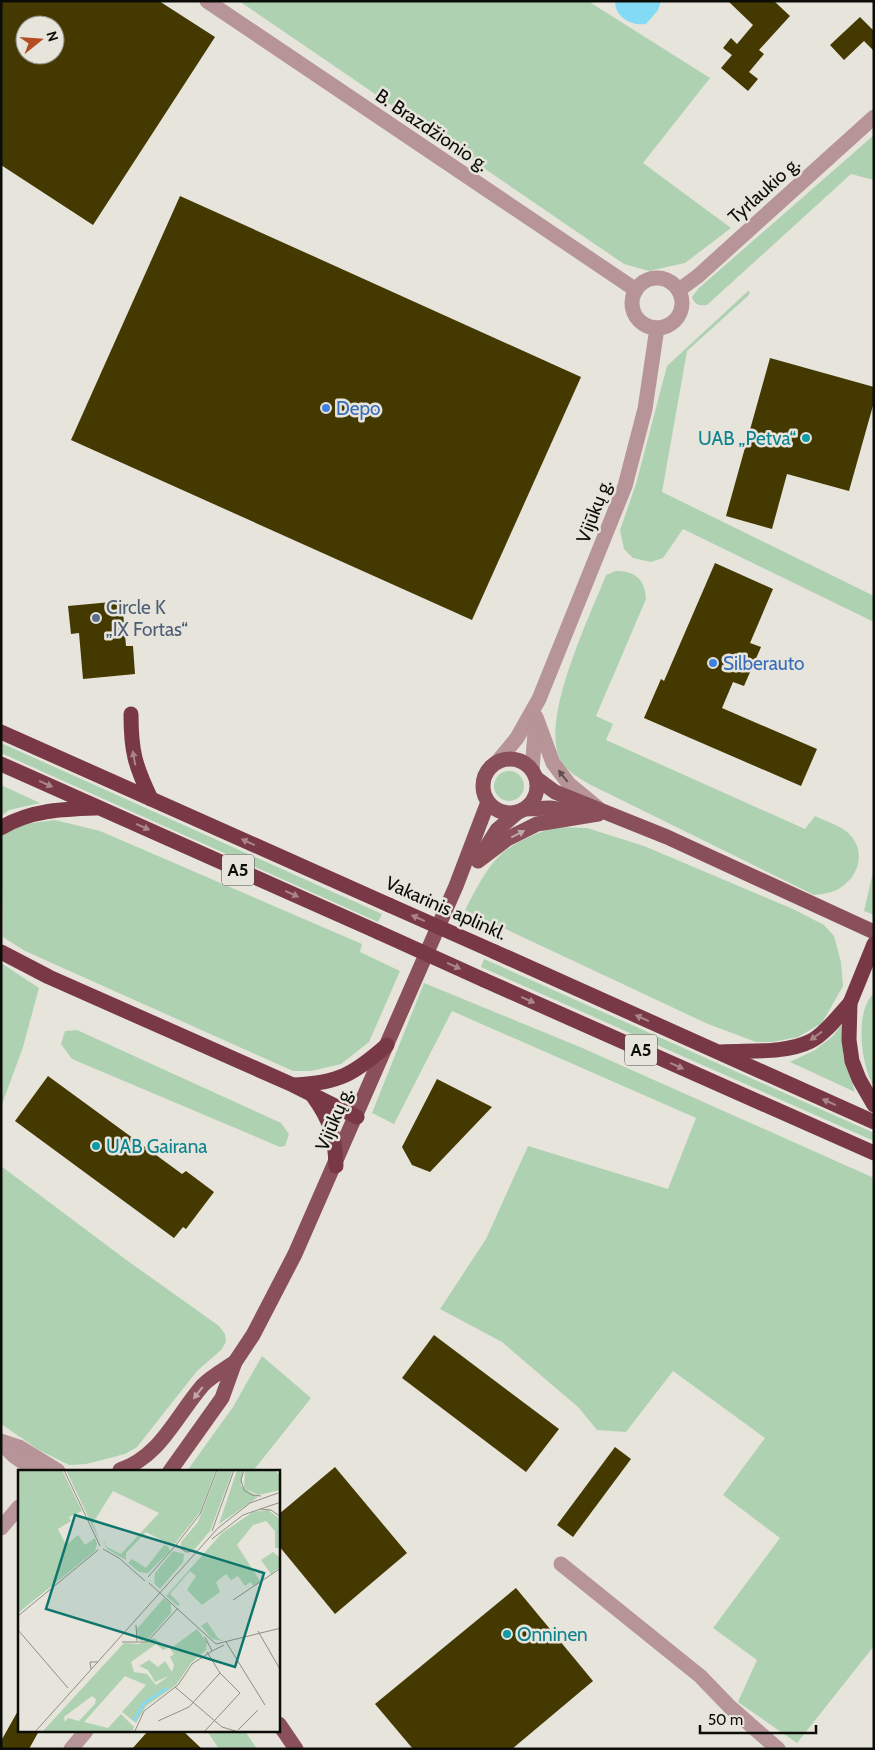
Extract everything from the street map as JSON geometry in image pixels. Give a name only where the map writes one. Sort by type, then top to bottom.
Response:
[{"type":"highway","points":[[131,714],[131,738],[136,766],[151,798]]},
{"type":"highway","name":"Vakarinis aplinkl.","points":[[1,732],[874,1122]]},
{"type":"highway","name":"A5","points":[[1,764],[874,1153]]},
{"type":"highway","points":[[1,828],[21,818],[37,813],[99,808]]},
{"type":"highway","points":[[874,944],[850,1003],[849,1040],[852,1061],[859,1079],[874,1105]]},
{"type":"highway","points":[[1,952],[49,977],[293,1086],[357,1117]]},
{"type":"highway","points":[[718,1052],[791,1047],[811,1040],[828,1026],[850,1003]]},
{"type":"highway","points":[[293,1086],[322,1084],[344,1077],[364,1065],[387,1045]]},
{"type":"highway","points":[[312,1095],[325,1112],[332,1127],[336,1166]]},
{"type":"main road","points":[[603,813],[550,808],[501,812],[488,802],[483,794],[485,775],[498,761],[516,760],[555,792],[603,813],[667,837],[874,932]]},
{"type":"main road","points":[[522,810],[535,795],[534,774]]},
{"type":"main road","name":"Vijūkų g.","points":[[171,1470],[222,1398],[235,1362],[274,1297],[336,1166],[456,886],[488,802]]},
{"type":"main road","name":"Vijūkų g.","points":[[456,886],[478,861],[497,830],[522,810]]},
{"type":"main road","points":[[478,861],[507,839],[537,824],[603,813]]},
{"type":"main road","name":"Vijūkų g.","points":[[121,1470],[149,1456],[205,1384],[235,1362]]},
{"type":"main road","points":[[280,1725],[296,1749]]},
{"type":"street","name":"B. Brazdžionio g.","points":[[207,1],[636,290]]},
{"type":"street","name":"Tyrlaukio g.","points":[[679,290],[698,276],[874,117]]},
{"type":"street","points":[[658,278],[673,284],[679,290],[682,297],[680,312],[675,320],[667,326],[657,328],[648,326],[636,315],[633,298],[636,290],[642,284],[658,278]]},
{"type":"street","name":"Vijūkų g.","points":[[498,761],[517,738],[539,699],[625,486],[646,409],[657,328]]},
{"type":"street","name":"Vijūkų g.","points":[[534,774],[536,717],[539,699]]},
{"type":"street","points":[[536,717],[553,763],[569,784],[603,813]]},
{"type":"street","points":[[1,1442],[19,1447],[54,1470]]},
{"type":"street","points":[[1,1442],[14,1456],[35,1470]]},
{"type":"street","points":[[1,1528],[18,1508]]},
{"type":"street","points":[[561,1564],[700,1676],[730,1707],[778,1749]]},
{"type":"street","points":[[71,1749],[85,1732]]},
{"type":"green space","points":[[239,1],[592,1],[591,3],[710,78],[643,163],[731,228],[685,263],[649,271],[624,264]]},
{"type":"green space","points":[[874,135],[874,180],[851,174],[707,305],[700,305],[694,302],[692,297],[699,288]]},
{"type":"green space","points":[[748,291],[750,292],[749,295],[687,351],[662,492],[874,596],[874,622],[683,529],[663,558],[651,562],[633,558],[624,549],[620,530],[636,484],[667,366]]},
{"type":"green space","points":[[616,571],[623,571],[638,578],[644,586],[646,599],[596,716],[613,724],[606,740],[805,829],[815,816],[836,825],[853,838],[859,853],[856,869],[847,883],[837,890],[814,895],[589,784],[572,773],[561,762],[555,739],[562,692],[570,666],[606,575]]},
{"type":"green space","points":[[1,743],[382,914],[378,922],[1,753]]},
{"type":"green space","points":[[509,771],[520,775],[524,786],[520,797],[509,801],[498,797],[494,786],[498,775]]},
{"type":"green space","points":[[1,785],[40,803],[9,810],[1,816]]},
{"type":"green space","points":[[55,820],[100,831],[362,944],[360,952],[400,971],[369,1042],[341,1064],[311,1071],[293,1071],[25,951],[3,937],[1,836],[25,824]]},
{"type":"green space","points":[[557,827],[587,828],[644,846],[793,909],[824,925],[834,936],[841,962],[843,986],[822,1023],[798,1037],[772,1042],[756,1042],[708,1024],[465,910],[482,878],[499,856],[522,840]]},
{"type":"green space","points":[[874,868],[874,915],[864,911]]},
{"type":"green space","points":[[484,959],[874,1133],[874,1141],[481,967]]},
{"type":"green space","points":[[1,963],[39,988],[23,1047],[1,1107]]},
{"type":"green space","points":[[424,983],[580,1047],[874,1178],[874,1646],[797,1743],[738,1702],[757,1660],[713,1628],[780,1538],[723,1495],[765,1438],[673,1371],[626,1432],[597,1430],[578,1407],[502,1342],[440,1309],[486,1239],[528,1146],[668,1189],[696,1118],[452,1011],[394,1124],[372,1113]]},
{"type":"green space","points":[[874,993],[874,1087],[869,1078],[863,1053],[862,1025],[868,1001]]},
{"type":"green space","points":[[845,1020],[843,1055],[855,1092],[790,1062],[815,1050],[833,1036]]},
{"type":"green space","points":[[77,1030],[281,1123],[289,1134],[285,1146],[280,1147],[72,1059],[61,1044],[65,1031]]},
{"type":"green space","points":[[1,1166],[125,1259],[219,1326],[225,1334],[226,1342],[221,1350],[197,1371],[137,1447],[125,1454],[86,1464],[69,1465],[39,1450],[1,1424]]},
{"type":"green space","points":[[262,1356],[311,1398],[254,1470],[188,1470],[233,1407]]},
{"type":"green space","points":[[208,1732],[246,1732],[257,1749],[219,1749]]},
{"type":"water","points":[[615,1],[661,1],[658,10],[646,24],[635,24],[621,16]]},
{"type":"building","points":[[1,1],[159,1],[215,37],[93,225],[1,165]]},
{"type":"building","points":[[728,1],[774,1],[790,16],[759,50],[764,54],[749,72],[758,79],[748,91],[721,68],[732,55],[723,48],[731,38],[737,44],[753,25]]},
{"type":"building","points":[[860,17],[874,31],[874,51],[864,41],[844,60],[830,45]]},
{"type":"building","name":"Depo","points":[[180,196],[581,377],[472,620],[71,440]]},
{"type":"building","name":"UAB „Petva“","points":[[770,358],[874,387],[874,402],[849,491],[787,474],[772,529],[726,516]]},
{"type":"building","name":"Silberauto","points":[[715,563],[773,589],[750,643],[761,647],[744,686],[733,682],[722,708],[817,749],[801,786],[644,718],[661,679],[664,681]]},
{"type":"building","points":[[122,601],[126,646],[133,646],[135,674],[83,679],[79,633],[71,634],[68,606]]},
{"type":"building","name":"UAB Gairana","points":[[48,1076],[182,1174],[186,1171],[214,1192],[186,1229],[183,1227],[174,1238],[15,1121]]},
{"type":"building","points":[[437,1079],[492,1107],[430,1172],[412,1165],[402,1147]]},
{"type":"building","points":[[434,1335],[559,1429],[526,1472],[402,1378]]},
{"type":"building","points":[[615,1447],[631,1459],[573,1537],[557,1525]]},
{"type":"building","points":[[335,1467],[407,1553],[335,1614],[280,1547],[280,1513]]},
{"type":"building","name":"Onninen","points":[[516,1588],[593,1681],[512,1749],[413,1749],[375,1704]]},
{"type":"building","points":[[18,1711],[18,1732],[38,1732],[29,1749],[1,1749],[1,1741]]},
{"type":"building","points":[[147,1732],[184,1732],[202,1749],[132,1749]]},
{"type":"place","name":"Depo","points":[[326,408]]},
{"type":"place","name":"UAB „Petva“","points":[[806,438]]},
{"type":"place","name":"Circle K „IX Fortas“","points":[[96,618]]},
{"type":"place","name":"Silberauto","points":[[713,663]]},
{"type":"place","name":"UAB Gairana","points":[[96,1146]]},
{"type":"place","name":"Onninen","points":[[507,1634]]}]
